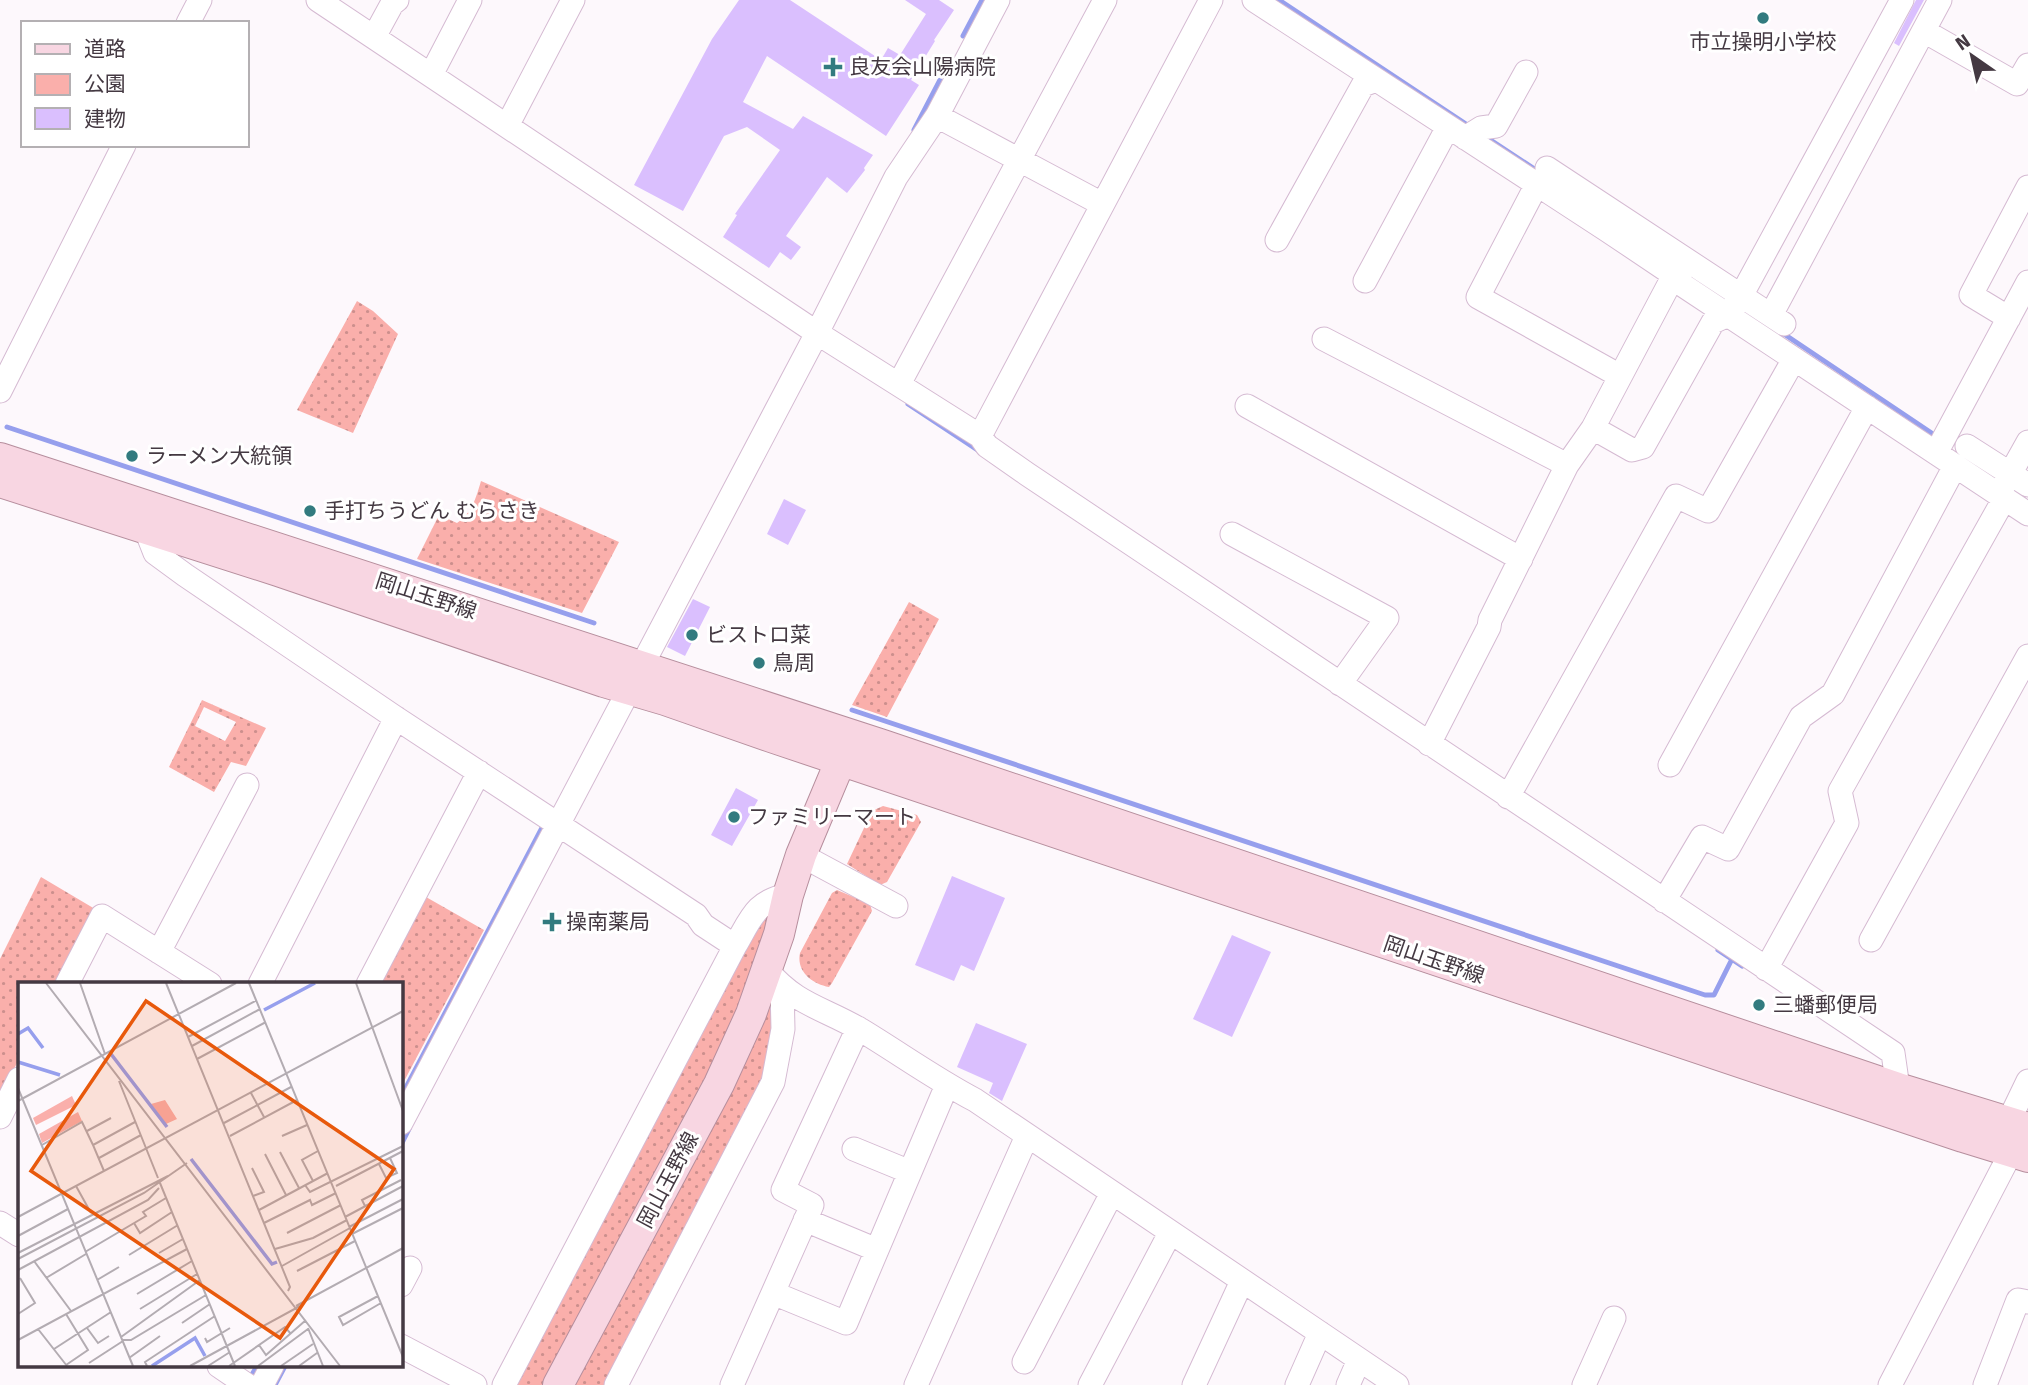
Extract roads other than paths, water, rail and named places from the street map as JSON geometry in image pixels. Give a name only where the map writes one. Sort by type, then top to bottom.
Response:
[{"type":"main road","name":"岡山玉野線","points":[[0,458],[634,678],[665,700],[846,748],[1319,891],[1898,1088],[2016,1138]]},
{"type":"main road","name":"岡山玉野線","points":[[0,482],[278,571],[634,678]]},
{"type":"main road","name":"岡山玉野線","points":[[558,1385],[719,1084],[751,1014],[775,979],[779,934],[788,895],[801,855],[846,748]]},
{"type":"main road","name":"岡山玉野線","points":[[846,748],[2016,1138]]},
{"type":"street","points":[[189,21],[200,0]]},
{"type":"street","points":[[318,0],[817,333],[979,436],[987,446],[1007,460],[1893,1053],[1898,1088]]},
{"type":"street","points":[[374,37],[392,4],[397,0]]},
{"type":"street","points":[[430,75],[470,0]]},
{"type":"street","points":[[507,126],[573,0]]},
{"type":"street","points":[[403,1111],[817,333],[896,177],[937,116],[998,0]]},
{"type":"street","points":[[899,384],[1105,0]]},
{"type":"street","points":[[979,436],[1211,0]]},
{"type":"street","points":[[1254,0],[1376,80],[1541,176],[1769,325],[1794,359],[1867,408],[1961,456],[2008,487],[2028,514]]},
{"type":"street","points":[[1593,429],[1632,450],[1643,447],[1713,322],[1735,305],[1902,0]]},
{"type":"street","points":[[1769,325],[1940,0]]},
{"type":"street","points":[[1924,31],[2017,84],[2028,65]]},
{"type":"street","points":[[1366,281],[1466,132],[1496,127],[1526,72]]},
{"type":"street","points":[[1278,240],[1363,85],[1376,80]]},
{"type":"street","points":[[937,116],[1102,204]]},
{"type":"street","points":[[0,391],[123,147]]},
{"type":"street","points":[[1541,176],[1674,275],[1684,286],[1735,305]]},
{"type":"street","points":[[1541,176],[1478,298],[1620,376]]},
{"type":"street","points":[[2009,318],[1971,295],[2028,187]]},
{"type":"street","points":[[1429,744],[1567,465],[1593,429],[1674,275]]},
{"type":"street","points":[[1940,446],[2028,282]]},
{"type":"street","points":[[1324,339],[1567,465]]},
{"type":"street","points":[[1508,797],[1676,496],[1708,511],[1794,359]]},
{"type":"street","points":[[1248,406],[1521,559]]},
{"type":"street","points":[[1670,765],[1867,408]]},
{"type":"street","points":[[1766,969],[1847,823],[1840,791],[2008,487],[2028,442]]},
{"type":"street","points":[[1664,901],[1702,837],[1728,849],[1801,716],[1833,694],[1961,456]]},
{"type":"street","points":[[146,530],[155,552],[476,777],[696,915],[703,925],[735,946]]},
{"type":"street","points":[[1232,534],[1387,618],[1340,684]]},
{"type":"street","points":[[1871,940],[2028,656]]},
{"type":"street","points":[[261,982],[395,721]]},
{"type":"street","points":[[369,982],[476,777]]},
{"type":"street","points":[[159,953],[247,785]]},
{"type":"street","points":[[801,855],[896,906]]},
{"type":"street","points":[[504,1385],[735,946],[759,906],[772,898],[788,895]]},
{"type":"street","points":[[68,982],[102,916],[207,982]]},
{"type":"street","points":[[775,979],[818,1009],[858,1028],[947,1086],[975,1100],[1024,1144],[1109,1200],[1170,1233],[1397,1385]]},
{"type":"street","points":[[616,1385],[764,1104],[773,1082],[783,1029],[775,979]]},
{"type":"street","points":[[783,1029],[806,1011],[818,1009]]},
{"type":"street","points":[[732,1385],[812,1205],[783,1190],[858,1028]]},
{"type":"street","points":[[0,1117],[18,1081]]},
{"type":"street","points":[[1889,1385],[2016,1138],[2028,1081]]},
{"type":"street","points":[[773,1293],[846,1323],[947,1086]]},
{"type":"street","points":[[916,1385],[1024,1144]]},
{"type":"street","points":[[854,1149],[910,1172]]},
{"type":"street","points":[[1024,1362],[1109,1200]]},
{"type":"street","points":[[805,1220],[877,1250]]},
{"type":"street","points":[[0,1223],[18,1234]]},
{"type":"street","points":[[1090,1385],[1170,1233]]},
{"type":"street","points":[[1194,1385],[1242,1281]]},
{"type":"street","points":[[1985,1385],[2018,1300],[2028,1303]]},
{"type":"street","points":[[1584,1385],[1614,1318]]},
{"type":"street","points":[[1297,1385],[1320,1333]]},
{"type":"street","points":[[402,1347],[475,1385]]},
{"type":"street","points":[[1348,1385],[1359,1360]]},
{"type":"street","points":[[222,1368],[252,1385],[270,1368]]},
{"type":"waterway","points":[[963,36],[982,0]]},
{"type":"waterway","points":[[1279,0],[1472,128]]},
{"type":"waterway","points":[[914,130],[940,80]]},
{"type":"waterway","points":[[1483,135],[1542,174]]},
{"type":"waterway","points":[[1781,332],[1939,438]]},
{"type":"waterway","points":[[908,404],[979,451]]},
{"type":"waterway","points":[[7,427],[594,623]]},
{"type":"waterway","points":[[852,710],[1705,995],[1714,995],[1732,959]]},
{"type":"waterway","points":[[402,1095],[544,824]]},
{"type":"waterway","points":[[1718,950],[1742,966]]},
{"type":"waterway","points":[[402,1143],[409,1129]]},
{"type":"waterway","points":[[250,1378],[256,1368]]},
{"type":"waterway","points":[[275,1385],[284,1368]]},
{"type":"place","name":"市立操明小学校","points":[[1763,18]]},
{"type":"place","name":"良友会山陽病院","points":[[833,67]]},
{"type":"place","name":"ラーメン大統領","points":[[132,456]]},
{"type":"place","name":"手打ちうどん むらさき","points":[[310,511]]},
{"type":"place","name":"ビストロ菜","points":[[692,635]]},
{"type":"place","name":"鳥周","points":[[759,663]]},
{"type":"place","name":"ファミリーマート","points":[[734,817]]},
{"type":"place","name":"操南薬局","points":[[552,922]]},
{"type":"place","name":"三蟠郵便局","points":[[1759,1005]]}]
